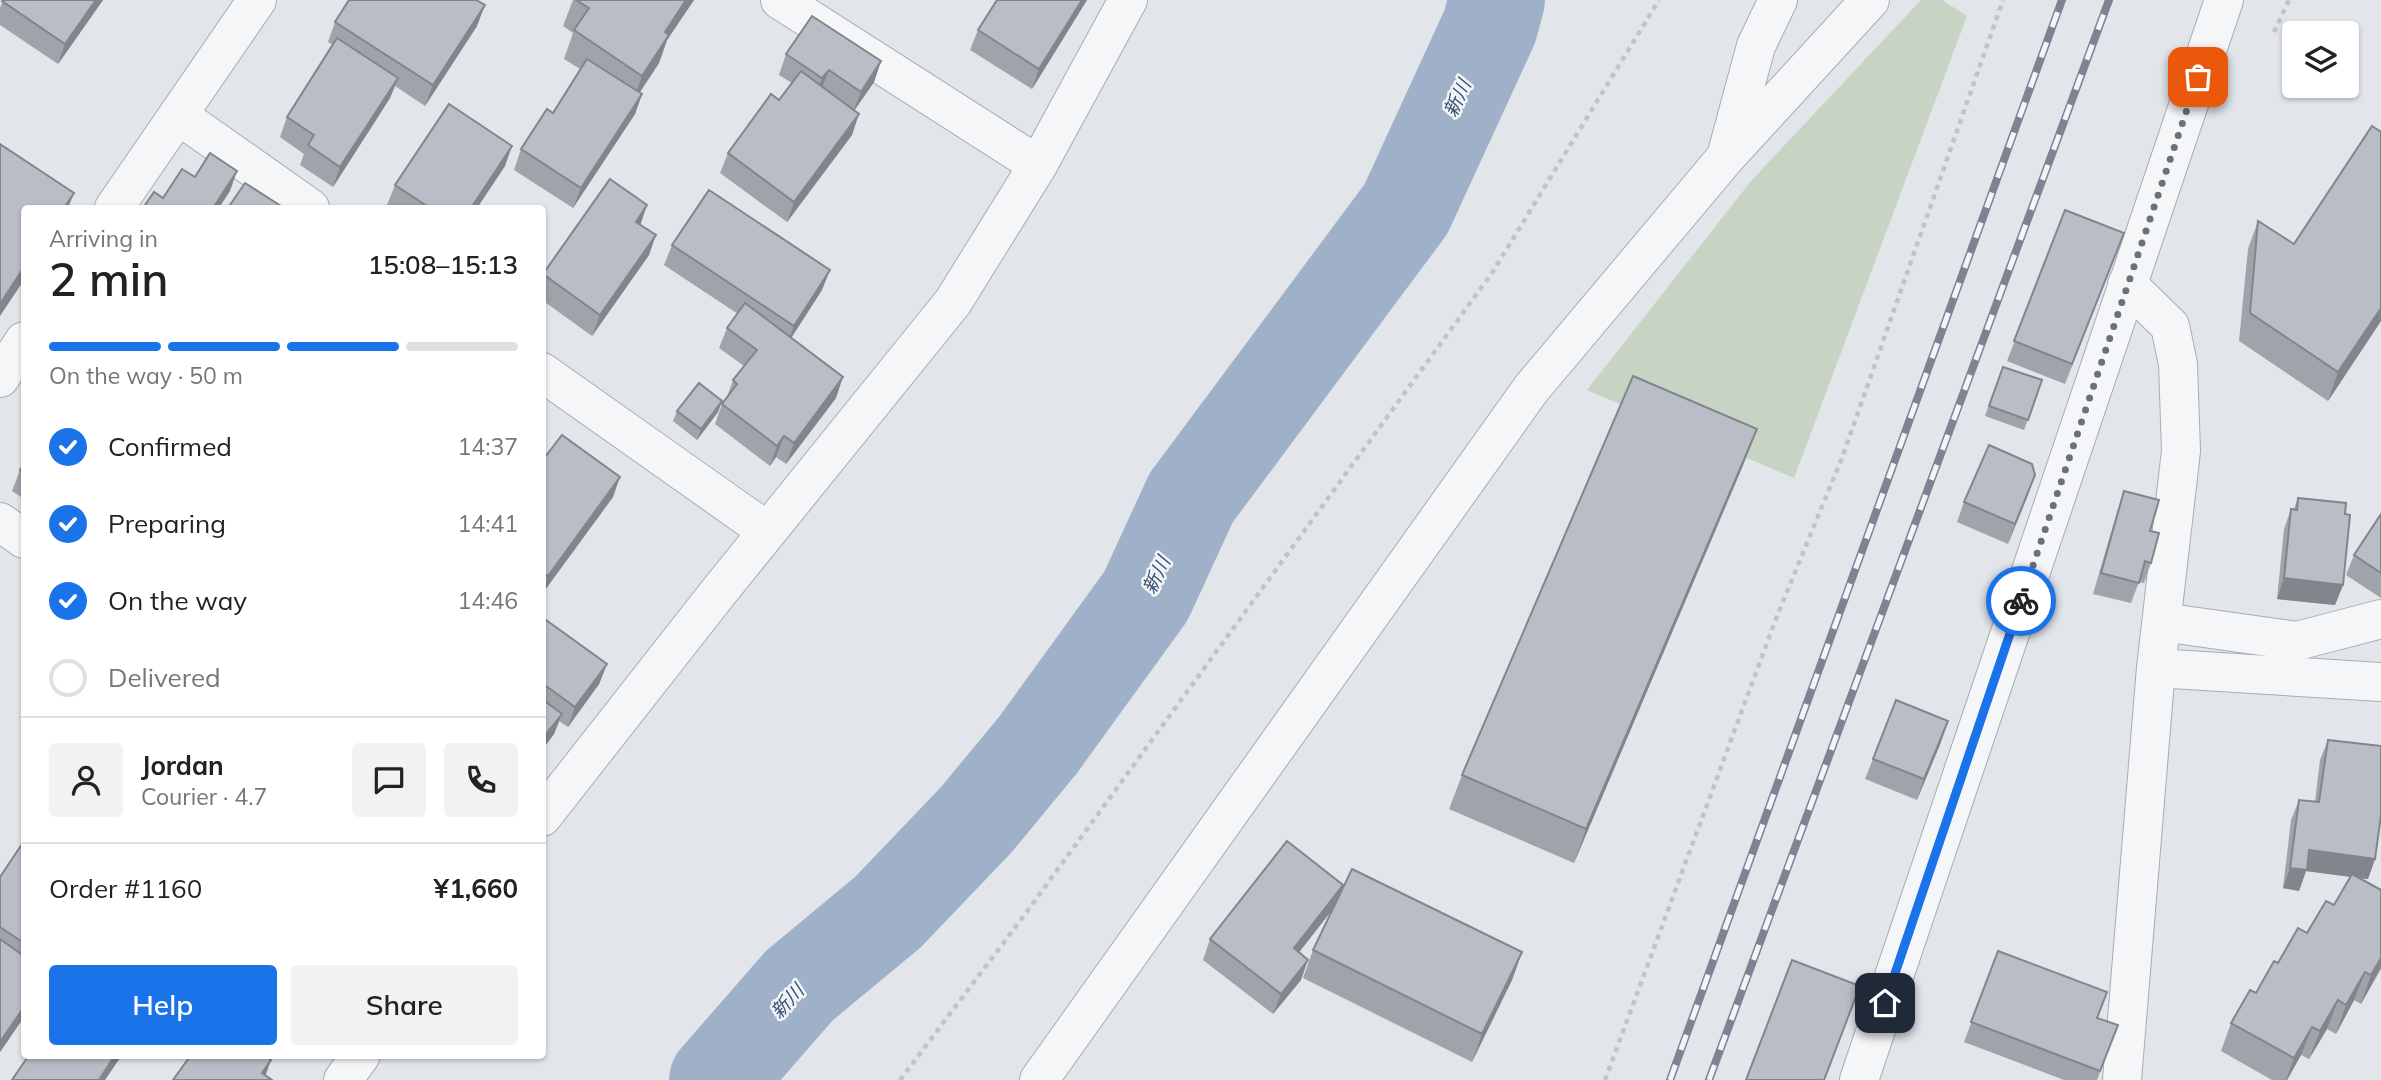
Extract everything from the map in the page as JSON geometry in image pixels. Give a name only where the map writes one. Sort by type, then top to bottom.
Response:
[{"type":"street","points":[[116,205],[257,0]]},
{"type":"street","points":[[780,0],[1038,165]]},
{"type":"street","points":[[546,812],[767,531],[953,302],[1038,165],[1128,0]]},
{"type":"street","points":[[1726,157],[1756,46],[1778,0]]},
{"type":"street","points":[[1040,1080],[1531,389],[1726,157],[1870,0]]},
{"type":"street","points":[[1859,1080],[2224,0]]},
{"type":"street","points":[[178,115],[306,205]]},
{"type":"street","points":[[2122,1080],[2156,668],[2181,451],[2178,364],[2170,326],[2127,284]]},
{"type":"street","points":[[0,378],[21,346]]},
{"type":"street","points":[[546,375],[767,531]]},
{"type":"street","points":[[0,523],[21,537]]},
{"type":"street","points":[[2162,622],[2297,641],[2381,619]]},
{"type":"street","points":[[2156,668],[2381,682]]},
{"type":"street","points":[[343,1080],[359,1059]]},
{"type":"path","points":[[900,1080],[1023,917],[1492,273],[1659,0]]},
{"type":"path","points":[[1605,1080],[1777,616],[1842,458],[2003,0]]},
{"type":"path","points":[[2274,32],[2289,0]]},
{"type":"green space","points":[[1921,0],[1942,0],[1967,16],[1794,478],[1587,390],[1751,181]]},
{"type":"building","points":[[3,0],[96,0],[65,44]]},
{"type":"building","points":[[349,0],[476,0],[485,5],[433,85],[335,22]]},
{"type":"building","points":[[576,0],[686,0],[665,32],[669,35],[642,76],[574,30],[589,8]]},
{"type":"building","points":[[997,0],[1082,0],[1039,69],[978,30]]},
{"type":"building","points":[[812,16],[881,61],[861,92],[829,70],[822,78],[786,54]]},
{"type":"building","points":[[337,38],[398,78],[340,167],[308,145],[314,135],[287,117]]},
{"type":"building","points":[[587,59],[642,94],[581,188],[521,149],[547,109],[553,113]]},
{"type":"building","points":[[801,71],[859,114],[794,202],[728,153],[771,94],[779,100]]},
{"type":"building","points":[[449,104],[512,146],[473,205],[425,205],[395,185]]},
{"type":"building","points":[[2372,126],[2381,132],[2381,308],[2338,372],[2250,313],[2258,221],[2294,244]]},
{"type":"building","points":[[0,144],[74,193],[66,205],[21,205],[21,272],[0,304]]},
{"type":"building","points":[[210,153],[237,171],[215,205],[145,205],[154,192],[163,198],[182,169],[195,177]]},
{"type":"building","points":[[610,179],[647,205],[636,222],[656,235],[600,315],[546,276],[546,270]]},
{"type":"building","points":[[245,183],[279,205],[230,205]]},
{"type":"building","points":[[709,190],[830,270],[794,326],[672,245]]},
{"type":"building","points":[[2065,210],[2124,233],[2072,364],[2014,341]]},
{"type":"building","points":[[745,303],[843,377],[794,443],[784,436],[777,446],[722,404],[737,384],[733,380],[757,350],[727,328]]},
{"type":"building","points":[[2003,367],[2042,380],[2028,420],[1989,406]]},
{"type":"building","points":[[1633,376],[1757,429],[1586,829],[1462,775]]},
{"type":"building","points":[[699,383],[722,401],[701,429],[677,411]]},
{"type":"building","points":[[562,435],[620,477],[548,576],[546,575],[546,456]]},
{"type":"building","points":[[1989,445],[2032,464],[2035,475],[2015,524],[1964,502]]},
{"type":"building","points":[[2124,491],[2159,500],[2150,531],[2159,533],[2151,563],[2145,561],[2139,583],[2101,573]]},
{"type":"building","points":[[2298,498],[2346,503],[2345,514],[2350,515],[2343,585],[2284,578],[2291,509],[2297,510]]},
{"type":"building","points":[[2381,514],[2381,573],[2354,555]]},
{"type":"building","points":[[546,620],[607,664],[575,707],[546,686]]},
{"type":"building","points":[[1896,700],[1948,721],[1924,779],[1873,759]]},
{"type":"building","points":[[546,702],[562,714],[546,734]]},
{"type":"building","points":[[2328,740],[2381,746],[2381,815],[2375,859],[2309,850],[2307,870],[2290,868],[2299,800],[2319,802]]},
{"type":"building","points":[[1287,841],[1343,885],[1294,948],[1308,960],[1281,994],[1210,939]]},
{"type":"building","points":[[21,846],[21,941],[0,927],[0,877]]},
{"type":"building","points":[[1352,869],[1522,952],[1482,1034],[1313,950]]},
{"type":"building","points":[[2352,874],[2381,890],[2381,958],[2371,975],[2365,972],[2346,1005],[2338,1000],[2320,1031],[2312,1027],[2294,1058],[2231,1023],[2250,990],[2256,993],[2274,961],[2278,963],[2298,928],[2307,933],[2326,901],[2334,905]]},
{"type":"building","points":[[0,939],[21,954],[21,1011],[0,1042]]},
{"type":"building","points":[[1998,951],[2107,992],[2097,1018],[2118,1025],[2100,1071],[1971,1022]]},
{"type":"building","points":[[1792,960],[1860,986],[1824,1080],[1746,1080]]},
{"type":"building","points":[[26,1059],[112,1059],[99,1080],[12,1080]]},
{"type":"building","points":[[188,1059],[271,1060],[262,1073],[272,1080],[173,1080]]},
{"type":"waterway","name":"新川","points":[[717,1080],[799,986],[888,912],[976,820],[1038,745],[1146,596],[1191,498],[1406,209],[1490,26],[1497,0]]},
{"type":"railway","points":[[1670,1080],[2062,0]]},
{"type":"railway","points":[[1709,1080],[2109,0]]},
{"type":"way so far","points":[[2021,601],[2198,77]]},
{"type":"route","points":[[1885,1003],[2021,601]]}]
